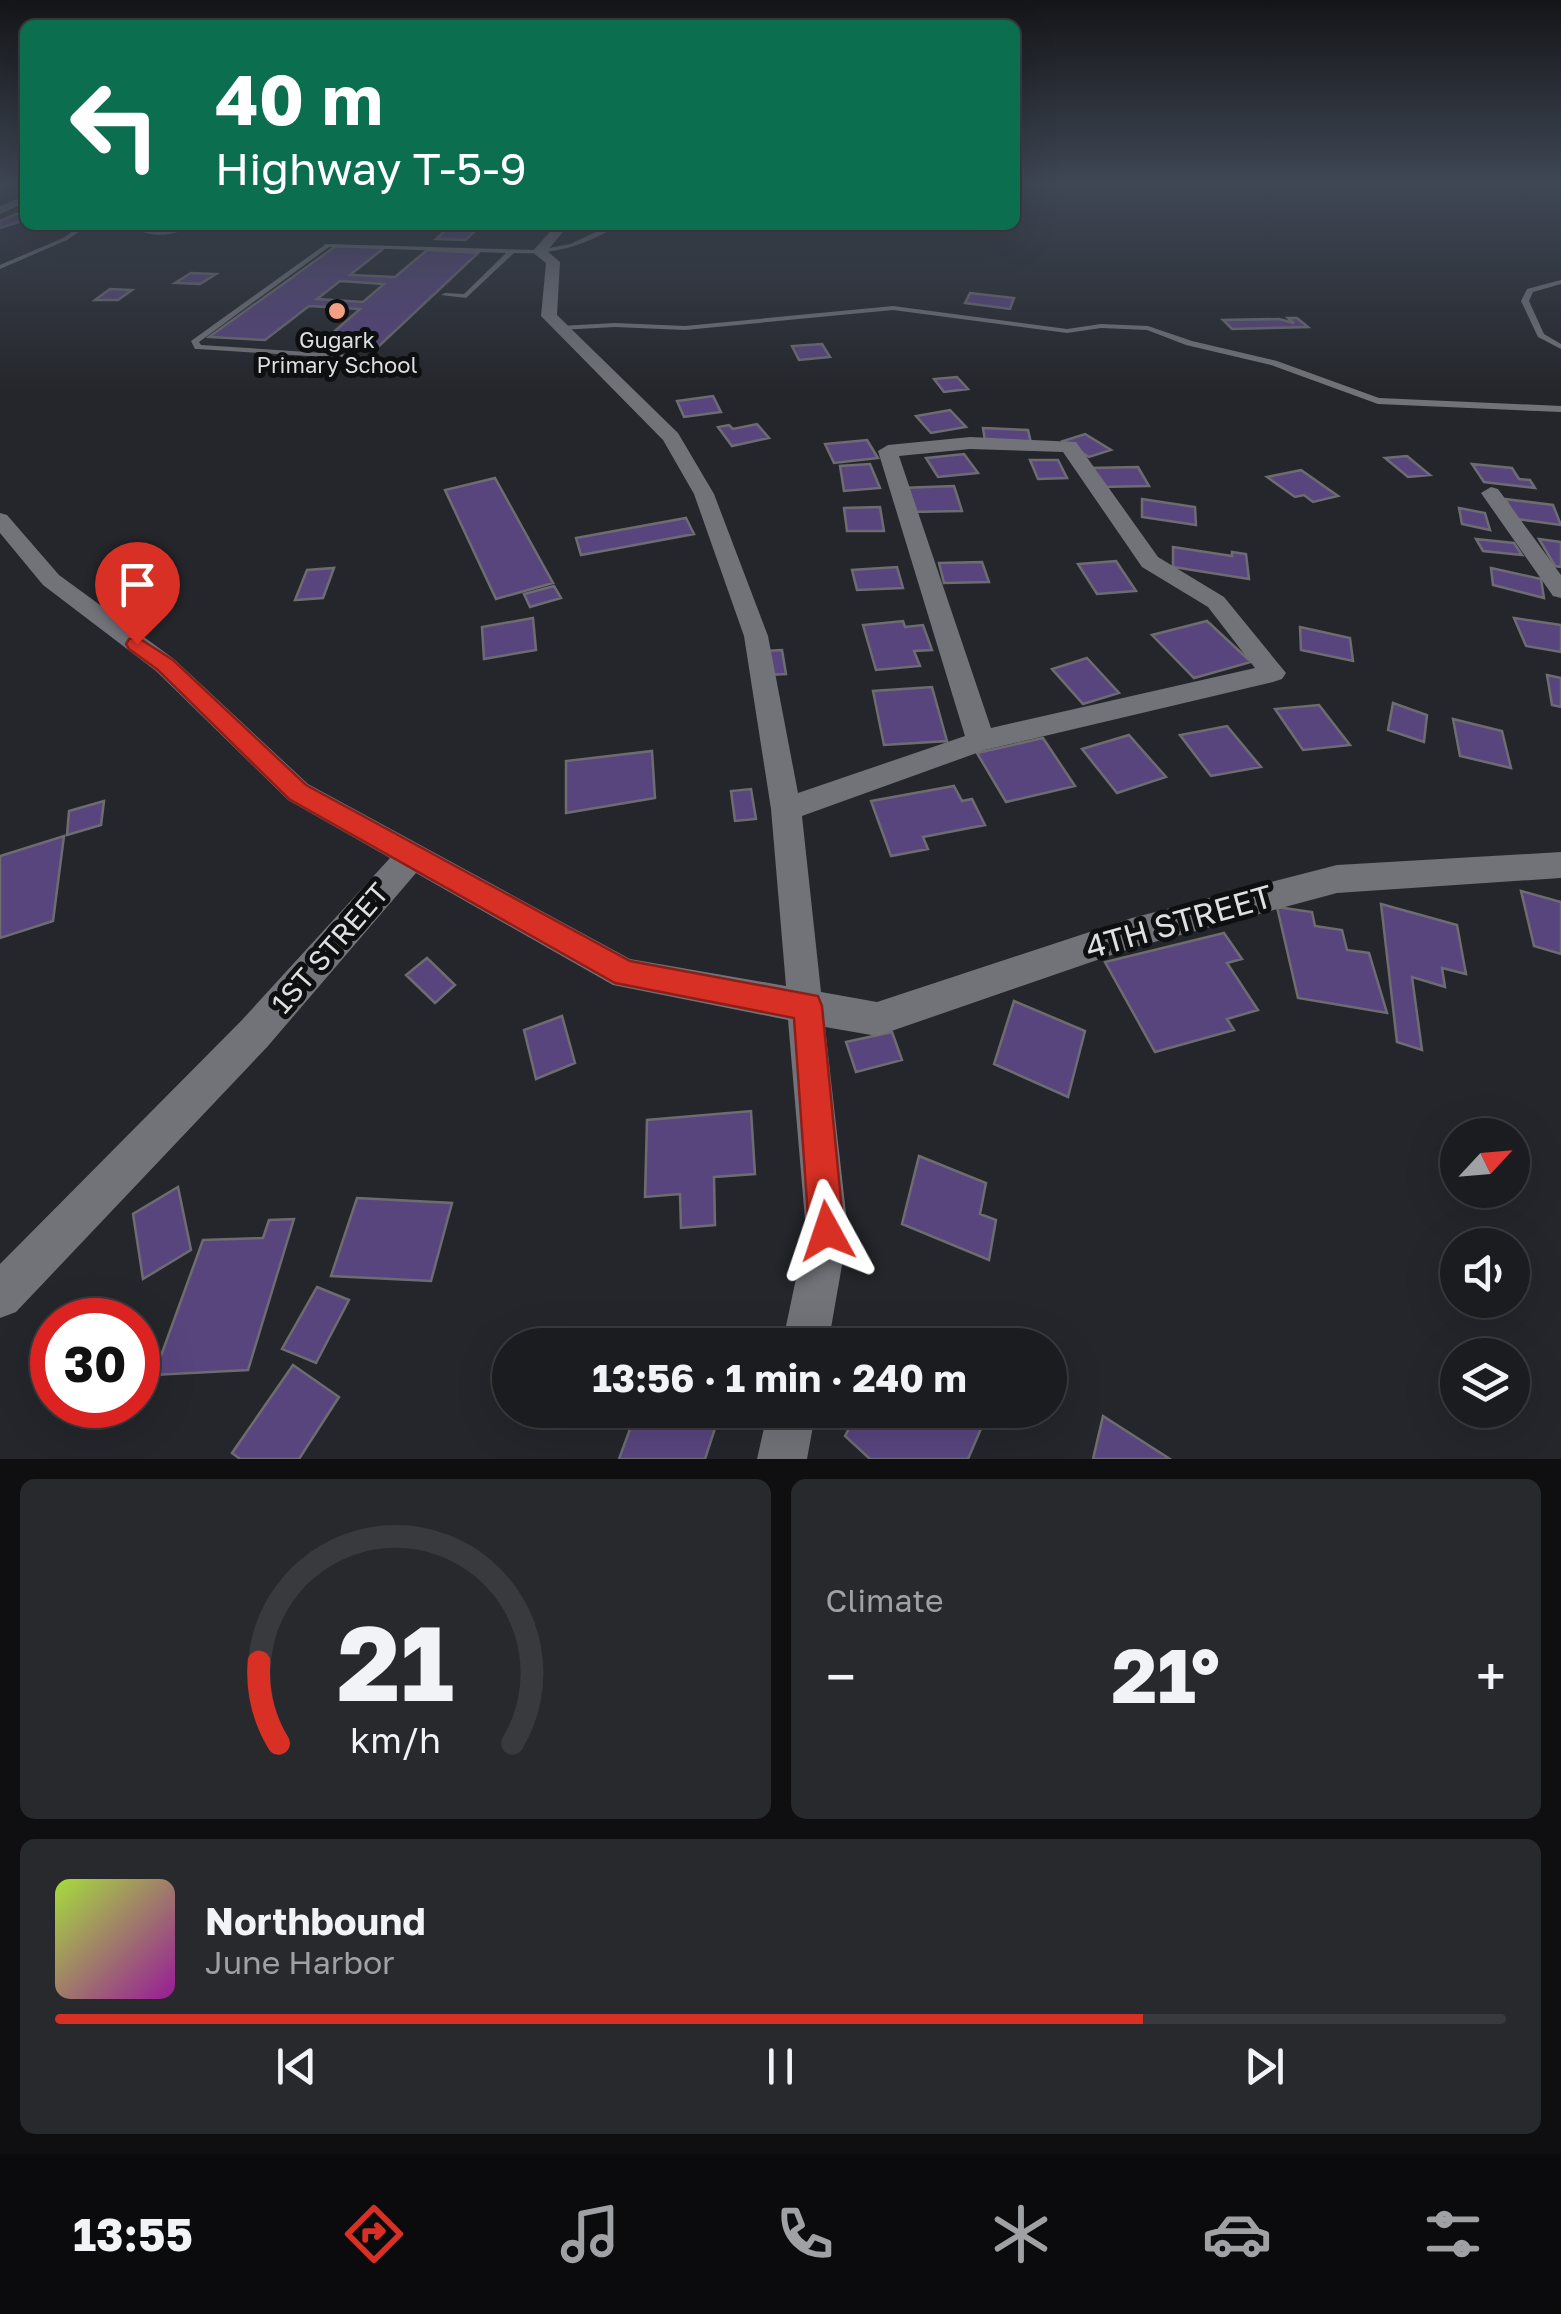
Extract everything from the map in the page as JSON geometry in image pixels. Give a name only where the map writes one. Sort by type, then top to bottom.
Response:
[{"type":"street","points":[[541,253],[553,262],[549,316],[671,437],[704,494],[756,636],[786,809],[827,1231],[807,1328]]},
{"type":"street","points":[[786,809],[981,742],[1273,673],[1216,602],[1150,562],[1070,446],[970,443],[888,451],[981,742]]},
{"type":"street","points":[[1491,493],[1561,590]]},
{"type":"street","name":"1ST STREET","points":[[0,519],[51,580],[165,665],[298,792],[412,855],[254,1033],[0,1296]]},
{"type":"street","name":"4TH STREET","points":[[412,855],[625,974],[877,1018],[1132,933],[1336,878],[1561,864]]},
{"type":"street","points":[[782,1459],[788,1428]]},
{"type":"lane","points":[[0,267],[32,253]]},
{"type":"lane","points":[[317,253],[194,340],[198,348],[353,357]]},
{"type":"lane","points":[[446,295],[466,296],[510,253]]},
{"type":"lane","points":[[1561,282],[1530,291],[1525,300],[1540,335],[1561,347]]},
{"type":"lane","points":[[560,328],[684,328],[893,308],[1067,331],[1101,326],[1148,328],[1189,343],[1274,363],[1378,401],[1561,409]]},
{"type":"building","points":[[326,253],[378,253],[350,275],[395,277],[423,253],[478,253],[378,347],[320,344],[360,309],[309,306],[265,340],[209,337]],"holes":[[[340,281],[384,284],[363,302],[317,299]]]},
{"type":"building","points":[[191,273],[216,274],[200,284],[175,283]]},
{"type":"building","points":[[110,289],[132,290],[118,300],[95,300]]},
{"type":"building","points":[[970,293],[1014,298],[1010,309],[965,303]]},
{"type":"building","points":[[1288,318],[1297,318],[1308,327],[1232,329],[1223,320],[1279,319],[1294,323]]},
{"type":"building","points":[[822,344],[830,357],[799,360],[792,346]]},
{"type":"building","points":[[957,377],[968,389],[944,392],[934,379]]},
{"type":"building","points":[[713,396],[721,412],[684,417],[677,401]]},
{"type":"building","points":[[950,410],[966,427],[931,433],[916,416]]},
{"type":"building","points":[[757,424],[769,438],[732,446],[718,427],[729,425],[733,429]]},
{"type":"building","points":[[983,428],[1028,430],[1031,443],[985,441]]},
{"type":"building","points":[[1085,434],[1111,450],[1089,457],[1063,441]]},
{"type":"building","points":[[867,440],[878,458],[834,463],[825,444]]},
{"type":"building","points":[[964,454],[978,473],[938,477],[926,458]]},
{"type":"building","points":[[1407,456],[1430,475],[1408,477],[1385,458]]},
{"type":"building","points":[[1030,460],[1058,460],[1067,478],[1038,479]]},
{"type":"building","points":[[870,464],[880,488],[844,491],[840,466]]},
{"type":"building","points":[[1472,464],[1512,468],[1519,479],[1530,480],[1535,488],[1484,482]]},
{"type":"building","points":[[1138,467],[1149,486],[1099,487],[1090,468]]},
{"type":"building","points":[[1301,470],[1338,496],[1313,502],[1304,495],[1295,497],[1267,477]]},
{"type":"building","points":[[495,478],[553,583],[496,599],[445,490]]},
{"type":"building","points":[[954,486],[962,511],[908,512],[901,488]]},
{"type":"building","points":[[1142,499],[1195,507],[1196,525],[1142,517]]},
{"type":"building","points":[[1505,499],[1553,505],[1561,525],[1517,519]]},
{"type":"building","points":[[880,507],[884,531],[847,531],[844,508]]},
{"type":"building","points":[[1459,508],[1485,513],[1490,530],[1462,524]]},
{"type":"building","points":[[686,518],[694,534],[581,555],[576,538]]},
{"type":"building","points":[[1476,539],[1514,543],[1522,555],[1483,551]]},
{"type":"building","points":[[1539,539],[1561,542],[1561,567],[1555,566]]},
{"type":"building","points":[[1173,547],[1232,556],[1232,552],[1246,554],[1249,579],[1173,567]]},
{"type":"building","points":[[1116,561],[1136,591],[1097,594],[1078,564]]},
{"type":"building","points":[[982,562],[989,582],[944,583],[939,563]]},
{"type":"building","points":[[897,567],[903,588],[857,590],[852,570]]},
{"type":"building","points":[[334,568],[323,598],[295,600],[307,570]]},
{"type":"building","points":[[1491,568],[1541,579],[1544,598],[1493,585]]},
{"type":"building","points":[[554,586],[561,598],[530,607],[524,594]]},
{"type":"building","points":[[533,618],[536,650],[484,659],[482,627]]},
{"type":"building","points":[[1514,618],[1561,625],[1561,652],[1526,646]]},
{"type":"building","points":[[903,621],[905,627],[923,625],[932,650],[914,651],[920,666],[876,670],[863,625]]},
{"type":"building","points":[[1207,621],[1251,662],[1194,678],[1152,635]]},
{"type":"building","points":[[1300,627],[1350,638],[1353,661],[1301,650]]},
{"type":"building","points":[[782,650],[786,674],[768,675],[765,651]]},
{"type":"building","points":[[1087,658],[1119,693],[1083,704],[1052,669]]},
{"type":"building","points":[[1547,675],[1561,678],[1561,707],[1552,705]]},
{"type":"building","points":[[932,687],[947,741],[884,745],[873,691]]},
{"type":"building","points":[[1393,703],[1427,715],[1424,742],[1388,730]]},
{"type":"building","points":[[1319,705],[1350,745],[1303,750],[1275,709]]},
{"type":"building","points":[[1453,719],[1502,731],[1511,768],[1460,756]]},
{"type":"building","points":[[1227,726],[1261,767],[1211,776],[1180,735]]},
{"type":"building","points":[[1129,735],[1166,777],[1117,793],[1082,749]]},
{"type":"building","points":[[1043,738],[1075,786],[1006,802],[977,753]]},
{"type":"building","points":[[652,751],[655,798],[566,813],[566,761]]},
{"type":"building","points":[[954,786],[962,801],[972,799],[985,825],[923,837],[928,849],[891,856],[871,801]]},
{"type":"building","points":[[751,789],[756,819],[735,821],[731,791]]},
{"type":"building","points":[[104,801],[101,825],[67,835],[69,811]]},
{"type":"building","points":[[64,836],[53,921],[0,938],[0,856]]},
{"type":"building","points":[[1521,891],[1561,902],[1561,954],[1534,946]]},
{"type":"building","points":[[1381,904],[1457,925],[1466,974],[1442,968],[1445,987],[1412,977],[1422,1050],[1397,1042]]},
{"type":"building","points":[[1277,907],[1312,912],[1315,926],[1342,930],[1347,950],[1369,953],[1387,1013],[1298,998]]},
{"type":"building","points":[[1224,933],[1242,959],[1227,963],[1258,1010],[1227,1019],[1234,1030],[1155,1052],[1105,962]]},
{"type":"building","points":[[427,958],[455,985],[435,1003],[406,975]]},
{"type":"building","points":[[1014,1001],[1085,1031],[1068,1097],[994,1064]]},
{"type":"building","points":[[562,1016],[575,1063],[536,1079],[524,1030]]},
{"type":"building","points":[[892,1032],[902,1060],[856,1072],[846,1042]]},
{"type":"building","points":[[751,1111],[755,1174],[714,1177],[715,1225],[681,1228],[680,1194],[645,1197],[647,1120]]},
{"type":"building","points":[[919,1156],[986,1183],[980,1214],[996,1220],[989,1260],[902,1224]]},
{"type":"building","points":[[178,1187],[191,1250],[143,1279],[133,1214]]},
{"type":"building","points":[[357,1198],[452,1203],[431,1281],[331,1276]]},
{"type":"building","points":[[294,1219],[248,1370],[160,1375],[160,1358],[203,1240],[263,1238],[269,1220]]},
{"type":"building","points":[[317,1287],[349,1300],[316,1363],[282,1349]]},
{"type":"building","points":[[293,1365],[339,1397],[299,1459],[240,1459],[232,1453]]},
{"type":"building","points":[[1103,1416],[1170,1459],[1093,1459]]},
{"type":"building","points":[[630,1428],[715,1428],[705,1459],[619,1459]]},
{"type":"building","points":[[849,1428],[981,1428],[968,1459],[870,1459],[845,1436]]},
{"type":"place","name":"Gugark Primary School","points":[[337,311]]},
{"type":"route","points":[[137,644],[165,665],[298,792],[625,974],[808,1006],[827,1231]]}]
